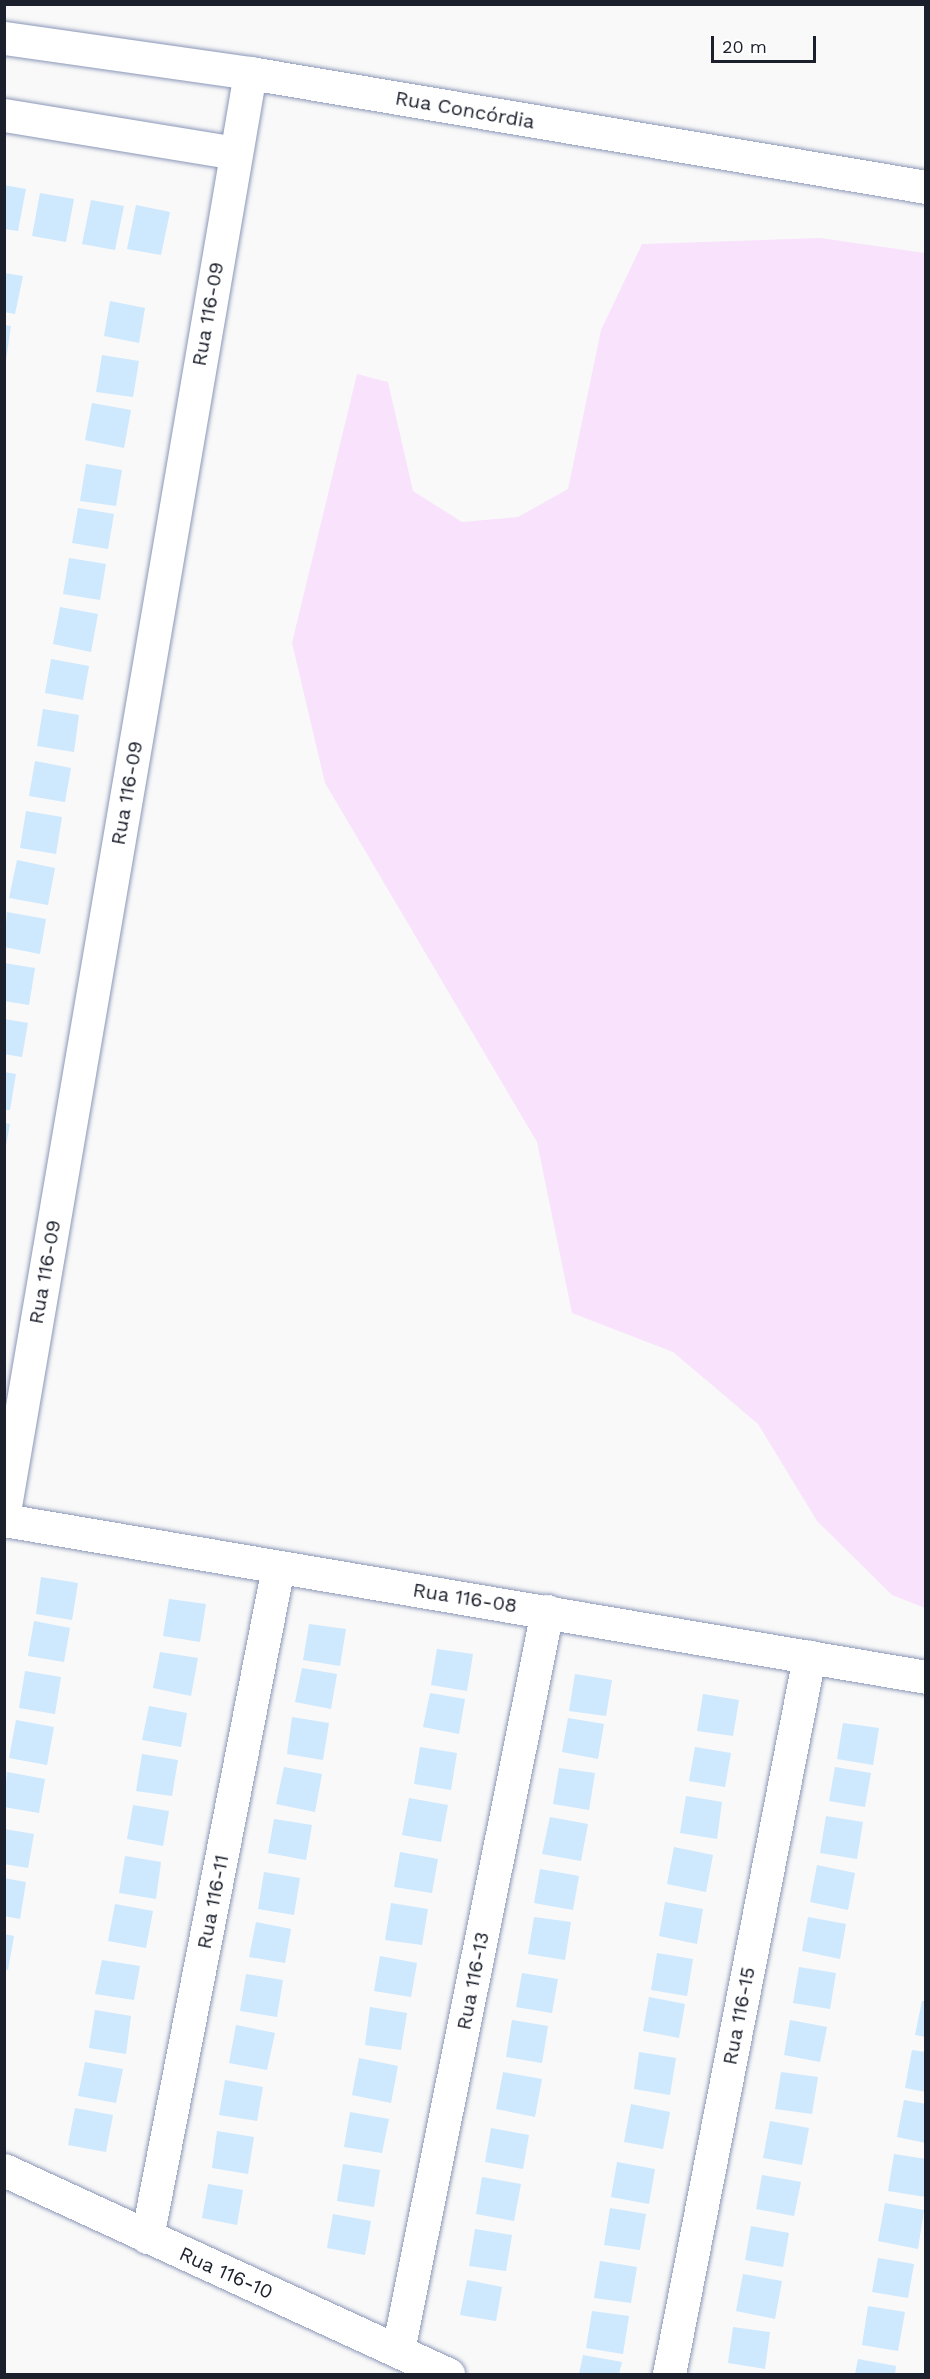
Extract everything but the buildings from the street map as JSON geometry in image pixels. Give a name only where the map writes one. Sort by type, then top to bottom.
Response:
[{"type":"street","name":"Rua Concórdia","points":[[4,38],[250,73],[926,187]]},
{"type":"street","name":"Rua 116-09","points":[[4,1512],[250,73]]},
{"type":"street","points":[[4,115],[236,153]]},
{"type":"street","name":"Rua 116-08","points":[[4,1520],[926,1677]]},
{"type":"street","name":"Rua 116-11","points":[[147,2237],[278,1567]]},
{"type":"street","name":"Rua 116-13","points":[[398,2350],[547,1611]]},
{"type":"street","name":"Rua 116-15","points":[[669,2374],[809,1657]]},
{"type":"street","name":"Rua 116-10","points":[[4,2170],[448,2374]]},
{"type":"shaded area","points":[[820,238],[925,253],[925,1608],[892,1595],[817,1521],[758,1424],[673,1352],[572,1313],[537,1142],[325,783],[292,643],[357,374],[388,382],[413,491],[462,522],[518,517],[568,489],[601,330],[642,244]]}]
